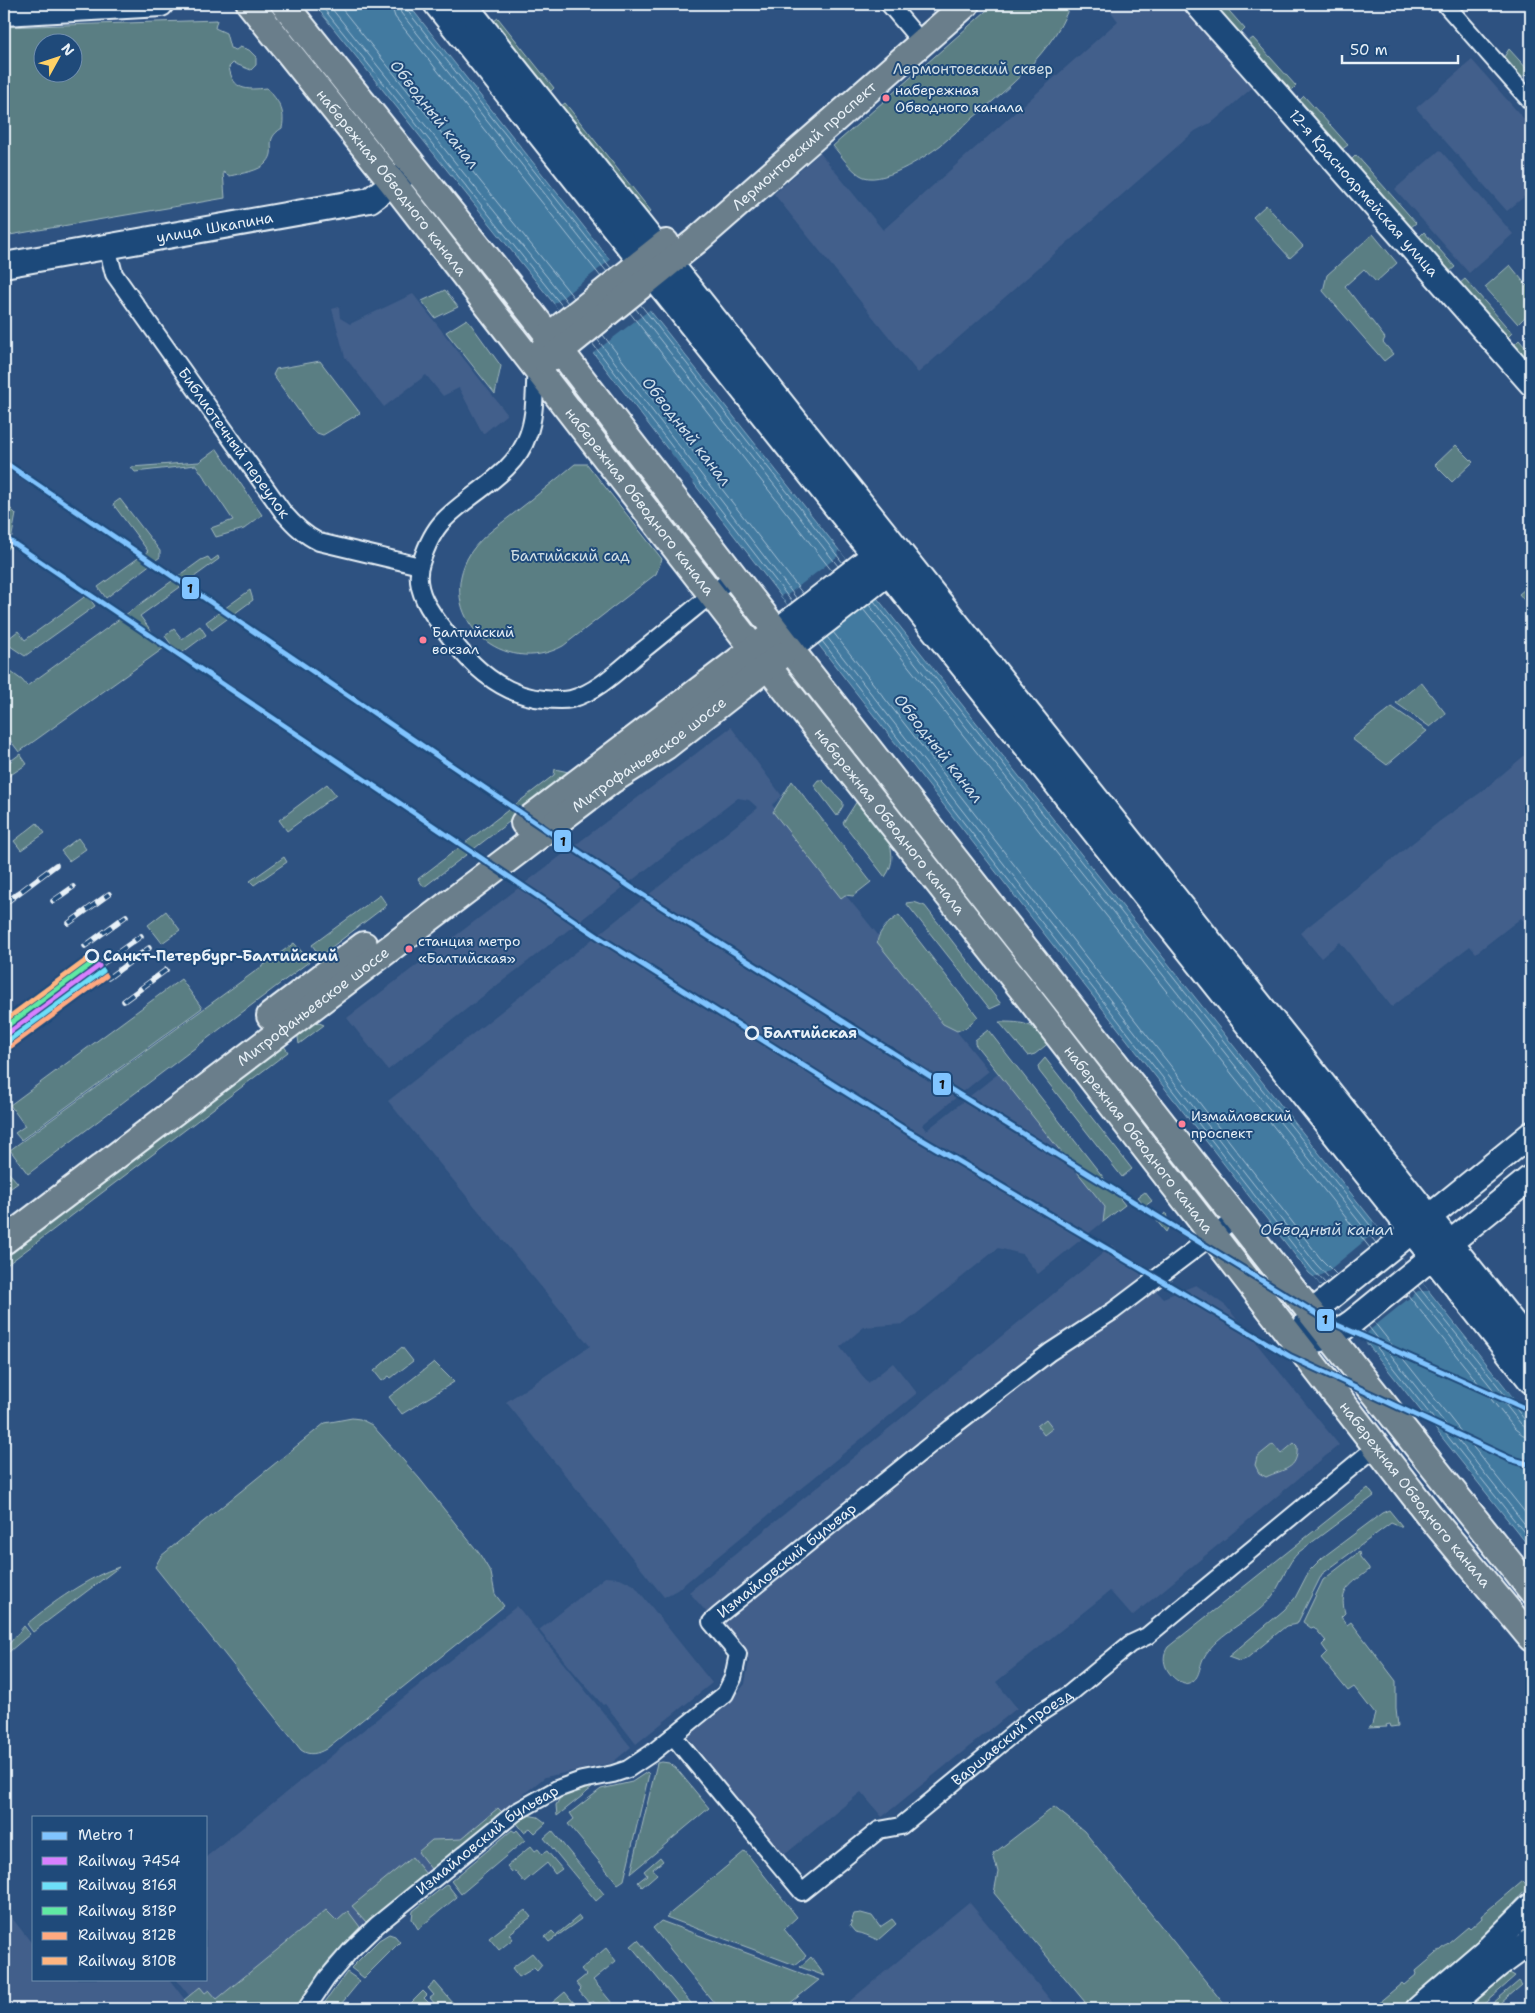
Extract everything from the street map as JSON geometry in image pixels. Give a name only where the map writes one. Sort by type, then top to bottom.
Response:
[{"type":"main road","points":[[4,13],[161,4]]},
{"type":"main road","name":"набережная Обводного канала","points":[[250,4],[393,183],[1436,1524],[1531,1638]]},
{"type":"main road","name":"набережная Обводного канала","points":[[284,4],[414,166],[564,336],[734,576],[793,632],[1236,1218],[1321,1305],[1531,1590]]},
{"type":"main road","points":[[436,4],[649,268],[881,564],[1421,1224],[1450,1242],[1531,1345]]},
{"type":"main road","points":[[464,4],[649,268],[898,548],[1421,1224],[1432,1257],[1531,1381]]},
{"type":"main road","name":"Лермонтовский проспект","points":[[916,36],[939,4]]},
{"type":"main road","name":"Лермонтовский проспект","points":[[564,336],[649,268],[685,228],[916,36],[966,4]]},
{"type":"main road","name":"12-я Красноармейская улица","points":[[1197,4],[1531,383]]},
{"type":"main road","name":"улица Шкапина","points":[[4,264],[370,200],[414,166]]},
{"type":"main road","points":[[536,367],[564,336]]},
{"type":"main road","points":[[793,632],[881,564],[898,548]]},
{"type":"main road","name":"Митрофаньевское шоссе","points":[[4,1219],[793,632]]},
{"type":"main road","name":"Митрофаньевское шоссе","points":[[4,1241],[612,780],[666,746],[761,657]]},
{"type":"main road","points":[[1298,1345],[1321,1305],[1531,1134]]},
{"type":"main road","points":[[1298,1345],[1340,1330],[1531,1177]]},
{"type":"main road","points":[[1418,2009],[1490,1948],[1531,1906]]},
{"type":"main road","points":[[1446,2009],[1498,1965],[1531,1941]]},
{"type":"street","points":[[889,4],[916,36]]},
{"type":"street","points":[[1445,4],[1531,102]]},
{"type":"street","name":"Библиотечный переулок","points":[[107,247],[114,274],[283,512],[297,528],[320,542],[420,566]]},
{"type":"street","points":[[536,367],[532,423],[528,436],[520,450],[509,465],[444,520],[427,545],[420,566],[420,585],[426,606],[474,666],[500,685],[527,698],[570,699],[600,683],[734,576]]},
{"type":"street","name":"Измайловский бульвар","points":[[306,2009],[327,1978],[351,1950],[373,1929],[516,1812],[558,1789],[582,1780],[614,1774],[628,1769],[652,1753],[725,1694],[733,1678],[738,1654],[711,1622],[952,1428],[1050,1352],[1113,1311],[1236,1218]]},
{"type":"street","name":"Варшавский проезд","points":[[673,1736],[802,1892],[879,1830],[900,1826],[1032,1718],[1068,1694],[1130,1644],[1147,1636],[1376,1447]]},
{"type":"shaded area","points":[[1105,4],[1179,4],[1252,88],[1214,121],[1195,131],[918,373],[774,194],[820,153],[883,230],[1118,21]]},
{"type":"shaded area","points":[[1472,60],[1531,127],[1531,191],[1507,211],[1416,108]]},
{"type":"shaded area","points":[[1440,150],[1513,234],[1469,273],[1395,189]]},
{"type":"shaded area","points":[[413,294],[507,414],[483,434],[459,388],[443,396],[426,375],[384,407],[345,357],[332,309],[339,307],[340,318],[350,324]]},
{"type":"shaded area","points":[[731,727],[782,796],[772,805],[989,1071],[922,1125],[927,1130],[999,1073],[1105,1207],[1103,1222],[1038,1274],[1022,1254],[998,1248],[904,1324],[864,1327],[840,1347],[868,1383],[893,1363],[917,1393],[677,1590],[664,1597],[506,1402],[590,1346],[388,1101],[758,808],[749,800],[738,798],[388,1070],[347,1018]]},
{"type":"shaded area","points":[[1531,750],[1531,930],[1521,918],[1476,953],[1470,946],[1392,1007],[1340,942],[1321,958],[1300,933],[1440,821],[1480,793]]},
{"type":"shaded area","points":[[1113,1245],[1163,1298],[1196,1285],[1226,1306],[1339,1445],[1132,1616],[1110,1591],[996,1682],[1017,1708],[882,1817],[861,1792],[783,1856],[688,1737],[729,1704],[745,1684],[749,1661],[689,1592]]},
{"type":"shaded area","points":[[605,1577],[620,1578],[634,1585],[712,1683],[636,1744],[605,1704],[603,1705],[584,1684],[539,1630]]},
{"type":"shaded area","points":[[517,1606],[631,1747],[612,1763],[545,1777],[258,2009],[200,2009],[177,1980],[208,1980],[208,1855]]},
{"type":"shaded area","points":[[969,1902],[1058,2009],[840,2009]]},
{"type":"shaded area","points":[[4,1908],[32,1943],[32,1980],[170,1980],[192,2009],[4,2009]]},
{"type":"green space","name":"Лермонтовский сквер","points":[[994,4],[1070,4],[1061,25],[1033,63],[996,98],[941,145],[924,157],[890,174],[868,178],[856,172],[833,146]]},
{"type":"green space","points":[[1213,4],[1223,4],[1245,29],[1239,35]]},
{"type":"green space","points":[[498,18],[554,88],[550,92],[494,21]]},
{"type":"green space","points":[[217,20],[215,28],[226,33],[230,48],[236,50],[240,47],[249,50],[256,57],[256,65],[251,70],[233,63],[229,67],[231,75],[237,85],[247,89],[267,88],[275,97],[282,111],[282,128],[271,141],[270,157],[264,165],[250,172],[230,176],[223,172],[225,198],[4,236],[4,27]]},
{"type":"green space","points":[[1253,38],[1296,86],[1290,92],[1246,43]]},
{"type":"green space","points":[[1509,49],[1529,71],[1520,79],[1504,57]]},
{"type":"green space","points":[[1304,96],[1348,145],[1341,150],[1298,102]]},
{"type":"green space","points":[[565,103],[651,211],[648,214],[561,106]]},
{"type":"green space","points":[[1356,155],[1416,223],[1410,228],[1350,161]]},
{"type":"green space","points":[[1266,205],[1303,246],[1290,258],[1253,217]]},
{"type":"green space","points":[[1424,232],[1455,267],[1449,272],[1418,238]]},
{"type":"green space","points":[[1373,234],[1397,263],[1376,282],[1364,269],[1345,286],[1385,338],[1383,342],[1393,354],[1384,361],[1323,291],[1327,275]]},
{"type":"green space","points":[[1510,265],[1531,291],[1531,311],[1518,324],[1485,287]]},
{"type":"green space","points":[[1465,279],[1512,333],[1507,338],[1459,284]]},
{"type":"green space","points":[[445,290],[458,307],[435,318],[422,301]]},
{"type":"green space","points":[[467,319],[501,366],[495,394],[446,332]]},
{"type":"green space","points":[[1519,340],[1531,354],[1531,366],[1513,346]]},
{"type":"green space","points":[[320,361],[360,413],[323,435],[314,432],[273,375],[276,369]]},
{"type":"green space","points":[[1456,445],[1473,462],[1452,482],[1435,465]]},
{"type":"green space","points":[[217,449],[262,515],[244,529],[216,537],[211,528],[233,520],[196,465],[135,472],[131,467],[199,462]]},
{"type":"green space","name":"Балтийский сад","points":[[575,464],[587,464],[662,559],[656,574],[563,646],[541,654],[519,654],[499,649],[482,637],[469,622],[461,603],[460,582],[467,559],[476,545],[488,534]]},
{"type":"green space","points":[[120,499],[160,551],[160,557],[106,598],[98,587],[148,551],[113,504]]},
{"type":"green space","points":[[9,507],[16,514],[10,546],[5,552],[4,508]]},
{"type":"green space","points":[[218,556],[219,559],[140,616],[164,648],[19,752],[4,732],[4,667],[27,686],[201,560],[208,557],[211,561]]},
{"type":"green space","points":[[1531,584],[1531,608],[1519,594]]},
{"type":"green space","points":[[250,590],[253,600],[212,630],[206,622]]},
{"type":"green space","points":[[87,595],[95,606],[25,656],[4,642],[18,631],[25,640]]},
{"type":"green space","points":[[200,626],[206,635],[179,655],[165,636],[174,629],[182,639]]},
{"type":"green space","points":[[1421,682],[1446,714],[1430,727],[1396,703]]},
{"type":"green space","points":[[1392,707],[1427,731],[1387,765],[1352,739]]},
{"type":"green space","points":[[20,754],[27,764],[6,778],[4,766]]},
{"type":"green space","points":[[555,769],[573,773],[424,887],[418,879],[554,775]]},
{"type":"green space","points":[[818,780],[822,780],[843,802],[843,806],[837,816],[815,787],[814,785]]},
{"type":"green space","points":[[792,781],[871,882],[853,896],[845,895],[841,898],[773,812]]},
{"type":"green space","points":[[327,784],[336,795],[287,831],[279,820]]},
{"type":"green space","points":[[857,801],[880,826],[890,846],[892,856],[890,867],[885,877],[843,823]]},
{"type":"green space","points":[[37,823],[45,833],[21,850],[14,841]]},
{"type":"green space","points":[[78,838],[86,849],[69,861],[61,851]]},
{"type":"green space","points":[[284,857],[287,862],[254,885],[250,881]]},
{"type":"green space","points":[[380,895],[387,905],[320,956],[312,945]]},
{"type":"green space","points":[[914,902],[925,906],[1001,1004],[990,1009],[906,903]]},
{"type":"green space","points":[[166,911],[180,930],[162,943],[148,925]]},
{"type":"green space","points":[[899,915],[978,1017],[965,1028],[957,1031],[943,1024],[877,942],[880,933]]},
{"type":"green space","points":[[294,943],[310,961],[28,1174],[10,1150]]},
{"type":"green space","points":[[181,979],[202,1008],[21,1140],[15,1133],[25,1126],[10,1105]]},
{"type":"green space","points":[[312,1020],[324,1025],[299,1044],[297,1031]]},
{"type":"green space","points":[[999,1022],[1015,1022],[1028,1025],[1050,1042],[1035,1054],[1028,1056]]},
{"type":"green space","points":[[988,1030],[1125,1205],[1103,1222],[1105,1207],[975,1044],[975,1040]]},
{"type":"green space","points":[[277,1046],[284,1046],[288,1052],[4,1267],[4,1254]]},
{"type":"green space","points":[[1045,1058],[1132,1169],[1122,1177],[1039,1071],[1038,1066]]},
{"type":"green space","points":[[6,1172],[18,1183],[4,1193],[4,1173]]},
{"type":"green space","points":[[1145,1192],[1152,1201],[1145,1206],[1138,1197]]},
{"type":"green space","points":[[1166,1213],[1169,1226],[1166,1232],[1156,1220]]},
{"type":"green space","points":[[402,1347],[413,1361],[391,1378],[389,1376],[382,1381],[374,1371]]},
{"type":"green space","points":[[434,1362],[454,1382],[402,1414],[389,1397]]},
{"type":"green space","points":[[352,1418],[360,1419],[372,1425],[419,1478],[479,1553],[491,1573],[495,1594],[504,1606],[326,1749],[310,1754],[301,1750],[155,1567],[161,1556],[325,1423]]},
{"type":"green space","points":[[1046,1419],[1053,1428],[1044,1435],[1037,1426]]},
{"type":"green space","points":[[1294,1443],[1297,1446],[1297,1454],[1289,1468],[1266,1477],[1259,1473],[1255,1465],[1257,1457],[1273,1444],[1281,1454]]},
{"type":"green space","points":[[1368,1488],[1374,1496],[1299,1552],[1291,1562],[1273,1595],[1257,1612],[1218,1640],[1203,1659],[1199,1672],[1193,1681],[1184,1684],[1174,1678],[1167,1668],[1164,1658],[1168,1647]]},
{"type":"green space","points":[[1389,1510],[1402,1526],[1391,1523],[1322,1574],[1297,1624],[1286,1626],[1246,1659],[1239,1661],[1228,1657],[1284,1610],[1295,1598],[1309,1571],[1322,1558],[1382,1513]]},
{"type":"green space","points":[[1359,1552],[1360,1557],[1369,1570],[1352,1583],[1345,1593],[1343,1605],[1345,1613],[1341,1617],[1347,1625],[1351,1622],[1396,1681],[1398,1726],[1391,1727],[1390,1724],[1386,1725],[1387,1727],[1368,1728],[1372,1724],[1375,1714],[1354,1687],[1348,1691],[1321,1658],[1327,1652],[1322,1645],[1326,1641],[1314,1627],[1311,1628],[1303,1622],[1323,1580]]},
{"type":"green space","points":[[119,1567],[33,1632],[27,1624],[71,1591]]},
{"type":"green space","points":[[24,1626],[30,1634],[4,1656],[4,1650]]},
{"type":"green space","points":[[657,1763],[669,1763],[676,1768],[709,1808],[631,1873]]},
{"type":"green space","points":[[647,1772],[649,1774],[624,1880],[618,1884],[568,1824],[574,1819],[570,1813],[601,1789],[632,1782]]},
{"type":"green space","points":[[597,1784],[557,1816],[556,1805],[561,1796]]},
{"type":"green space","points":[[1054,1807],[1084,1831],[1228,2009],[1074,2009],[1085,2002],[994,1893],[998,1872],[993,1854]]},
{"type":"green space","points":[[498,1808],[502,1812],[431,1869],[418,1852],[432,1840],[461,1839]]},
{"type":"green space","points":[[527,1815],[538,1817],[546,1823],[535,1833],[530,1828],[524,1832],[516,1822]]},
{"type":"green space","points":[[512,1830],[515,1832],[517,1830],[525,1840],[461,1894],[451,1881]]},
{"type":"green space","points":[[552,1831],[604,1894],[596,1901],[544,1838]]},
{"type":"green space","points":[[531,1846],[535,1851],[538,1849],[542,1854],[547,1851],[562,1869],[555,1874],[547,1863],[524,1882],[515,1871],[512,1872],[507,1866]]},
{"type":"green space","points":[[745,1851],[797,1917],[784,1929],[806,1956],[795,1965],[666,1917]]},
{"type":"green space","points":[[412,1857],[426,1874],[366,1922],[352,1906]]},
{"type":"green space","points":[[660,1857],[663,1861],[653,1869],[657,1874],[642,1887],[638,1882],[647,1875],[644,1871]]},
{"type":"green space","points":[[1522,1881],[1528,1887],[1483,1940],[1403,2009],[1371,2009],[1402,1983],[1404,1985],[1417,1974],[1416,1971],[1468,1927],[1470,1929],[1482,1918],[1481,1916]]},
{"type":"green space","points":[[447,1884],[457,1897],[418,1929],[412,1919],[413,1911]]},
{"type":"green space","points":[[326,1910],[337,1921],[348,1911],[360,1927],[328,1961],[295,2009],[192,2009],[184,2000],[200,1987],[205,1993],[209,1990],[217,1999]]},
{"type":"green space","points":[[525,1910],[531,1917],[509,1934],[513,1939],[499,1950],[489,1938]]},
{"type":"green space","points":[[861,1913],[872,1916],[880,1927],[892,1919],[896,1924],[878,1940],[855,1932],[850,1926],[854,1914]]},
{"type":"green space","points":[[579,1916],[581,1919],[549,1942],[545,1937],[552,1931],[556,1935]]},
{"type":"green space","points":[[661,1921],[819,1980],[783,2009],[719,2009],[653,1928]]},
{"type":"green space","points":[[389,1934],[395,1936],[400,1942],[364,1978],[351,1968],[379,1940]]},
{"type":"green space","points":[[638,1940],[696,2009],[683,2009],[631,1946]]},
{"type":"green space","points":[[606,1948],[616,1961],[593,1980],[612,2003],[605,2009],[600,2009],[593,2001],[589,2003],[579,1991],[581,1989],[576,1983],[586,1975],[581,1969]]},
{"type":"green space","points":[[532,1953],[542,1965],[537,1971],[534,1968],[519,1977],[512,1968]]},
{"type":"green space","points":[[811,1957],[825,1976],[800,1967]]},
{"type":"green space","points":[[347,1972],[360,1981],[337,2009],[320,2009]]},
{"type":"green space","points":[[1506,1972],[1515,1977],[1478,2009],[1463,2009]]},
{"type":"green space","points":[[1519,1981],[1522,1985],[1494,2009],[1486,2009]]},
{"type":"green space","points":[[435,1982],[453,2003],[448,2008],[450,2009],[439,2009],[430,1998],[434,1995],[428,1988]]},
{"type":"green space","points":[[423,1991],[427,1995],[424,1998],[432,2006],[429,2009],[413,2009],[409,2005]]},
{"type":"green space","points":[[565,1992],[579,2009],[557,2009],[552,2003]]},
{"type":"water","name":"Обводный канал","points":[[314,4],[408,4],[839,550],[1525,1412],[1531,1420],[1531,1549],[1309,1273],[786,603],[599,360]]},
{"type":"pier","points":[[613,258],[652,308],[592,354],[554,304]]},
{"type":"pier","points":[[668,449],[694,483],[692,485],[666,451]]},
{"type":"pier","points":[[839,550],[849,562],[789,607],[781,596],[784,594],[786,596],[838,556]]},
{"type":"pier","points":[[1373,1221],[1429,1291],[1418,1291],[1371,1329],[1366,1334],[1365,1341],[1314,1277],[1328,1271],[1374,1233]]},
{"type":"pier","points":[[1508,1387],[1531,1416],[1531,1420],[1506,1388]]},
{"type":"railway","points":[[4,904],[56,865]]},
{"type":"railway","points":[[53,901],[73,887]]},
{"type":"railway","points":[[69,923],[109,894]]},
{"type":"railway","points":[[85,946],[126,916]]},
{"type":"railway","points":[[99,966],[141,936]]},
{"type":"railway","points":[[108,978],[149,948]]},
{"type":"railway","points":[[124,1001],[166,970]]},
{"type":"metro line","name":"1","points":[[4,462],[632,888],[955,1092],[1326,1320],[1531,1411]]},
{"type":"metro line","name":"1","points":[[4,537],[600,938],[909,1132],[1289,1356],[1510,1459],[1531,1465]]},
{"type":"rail line","name":"810В","points":[[4,1021],[92,956]]},
{"type":"rail line","name":"818Р","points":[[4,1028],[95,961]]},
{"type":"rail line","name":"7454","points":[[4,1036],[99,966]]},
{"type":"rail line","name":"816Я","points":[[8,1041],[103,971]]},
{"type":"rail line","name":"812В","points":[[11,1046],[106,976]]},
{"type":"place","name":"набережная Обводного канала","points":[[886,98]]},
{"type":"place","name":"Балтийский вокзал","points":[[423,640]]},
{"type":"place","name":"станция метро «Балтийская»","points":[[409,949]]},
{"type":"place","name":"Санкт-Петербург-Балтийский","points":[[92,956]]},
{"type":"place","name":"Балтийская","points":[[752,1033]]},
{"type":"place","name":"Измайловский проспект","points":[[1182,1124]]}]
